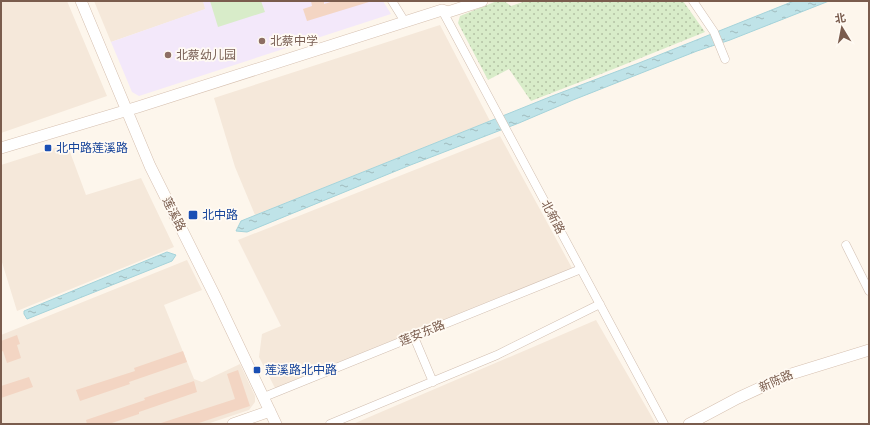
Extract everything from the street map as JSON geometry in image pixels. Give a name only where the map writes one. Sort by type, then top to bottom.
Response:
[{"type":"street","name":"莲溪路","points":[[81,1],[150,166],[216,298],[276,424]]},
{"type":"street","points":[[392,1],[405,22]]},
{"type":"street","points":[[1,155],[482,1]]},
{"type":"street","points":[[693,1],[714,32],[725,59]]},
{"type":"street","points":[[1,148],[128,114],[405,22],[445,13]]},
{"type":"street","name":"北新路","points":[[445,13],[507,132],[664,424]]},
{"type":"street","points":[[846,245],[869,292]]},
{"type":"street","name":"莲安东路","points":[[264,397],[581,269]]},
{"type":"street","points":[[330,424],[512,348],[600,304]]},
{"type":"street","points":[[414,337],[432,382]]},
{"type":"street","name":"新陈路","points":[[689,424],[738,398],[788,375],[869,350]]},
{"type":"street","points":[[233,424],[270,411]]},
{"type":"shaded area","points":[[1,1],[67,1],[107,96],[1,133]]},
{"type":"shaded area","points":[[94,1],[203,1],[206,9],[111,42]]},
{"type":"shaded area","points":[[203,1],[383,1],[391,14],[139,96],[132,92],[111,42],[205,9]]},
{"type":"shaded area","points":[[440,25],[490,121],[255,215],[235,167],[214,98]]},
{"type":"shaded area","points":[[500,136],[572,268],[275,388],[259,357],[262,334],[281,326],[238,240]]},
{"type":"shaded area","points":[[67,144],[86,195],[141,178],[174,247],[17,311],[1,259],[1,165]]},
{"type":"shaded area","points":[[187,260],[202,290],[164,305],[194,379],[202,382],[240,364],[255,396],[255,402],[249,410],[207,424],[1,424],[1,335]]},
{"type":"shaded area","points":[[596,320],[656,424],[353,424]]},
{"type":"green space","points":[[210,1],[261,1],[265,12],[218,27]]},
{"type":"green space","points":[[497,1],[504,1],[511,6],[526,1],[683,1],[705,32],[531,101],[509,69],[488,80],[458,23],[460,16]]},
{"type":"water","points":[[794,1],[829,1],[573,100],[247,232],[236,231],[241,221]]},
{"type":"water","points":[[167,252],[176,255],[172,261],[27,319],[24,314],[24,311]]},
{"type":"building","points":[[311,1],[324,1],[324,4],[334,1],[369,2],[307,21],[303,9],[312,6]]},
{"type":"building","points":[[17,335],[20,344],[17,345],[21,358],[7,363],[3,351],[1,352],[1,341]]},
{"type":"building","points":[[183,351],[187,362],[80,401],[76,390],[135,371],[134,368]]},
{"type":"building","points":[[238,370],[250,406],[196,424],[161,423],[235,399],[227,374]]},
{"type":"building","points":[[29,377],[33,387],[1,398],[1,386]]},
{"type":"building","points":[[194,381],[197,392],[109,424],[87,424],[86,420],[145,400],[144,398]]},
{"type":"place","name":"北蔡中学","points":[[262,41]]},
{"type":"place","name":"北蔡幼儿园","points":[[168,55]]},
{"type":"place","name":"北中路莲溪路","points":[[48,148]]},
{"type":"place","name":"北中路","points":[[193,215]]},
{"type":"place","name":"莲溪路北中路","points":[[257,370]]}]
